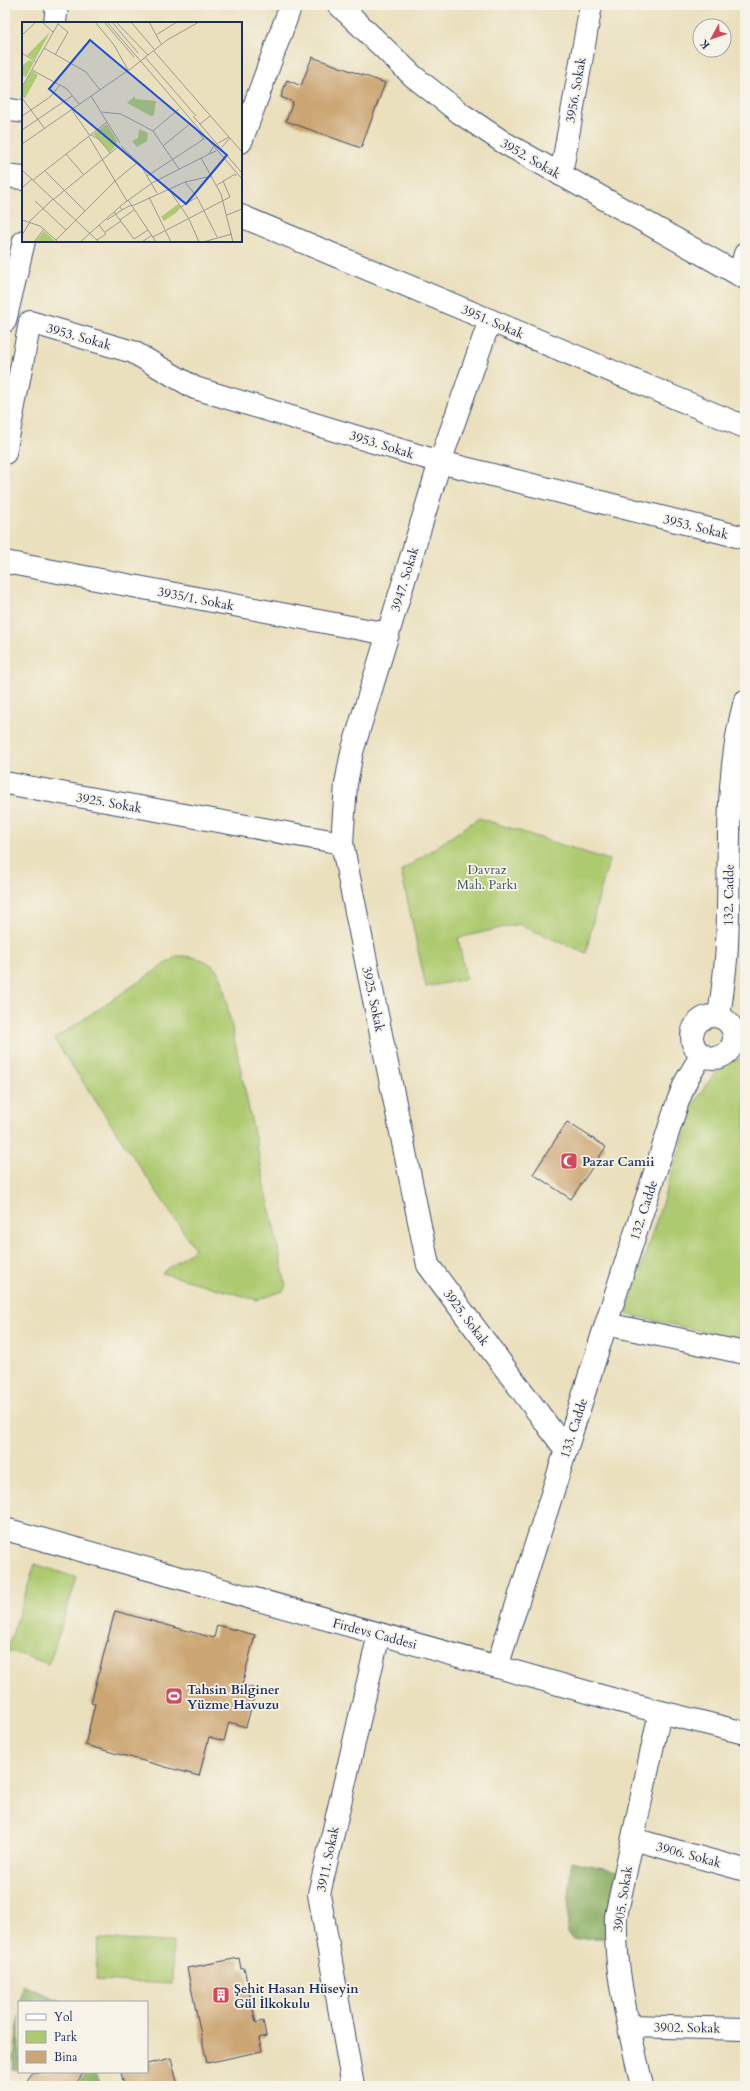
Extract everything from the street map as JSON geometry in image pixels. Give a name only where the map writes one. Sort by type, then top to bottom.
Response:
[{"type":"main road","points":[[55,22],[57,5]]},
{"type":"main road","points":[[242,139],[291,5]]},
{"type":"main road","name":"3952. Sokak","points":[[339,5],[413,76],[460,113],[503,142],[742,277]]},
{"type":"main road","name":"3956. Sokak","points":[[561,175],[591,5]]},
{"type":"main road","points":[[5,109],[22,112]]},
{"type":"main road","points":[[5,176],[22,178]]},
{"type":"main road","name":"3951. Sokak","points":[[242,216],[745,427]]},
{"type":"main road","points":[[5,320],[24,242]]},
{"type":"main road","points":[[742,277],[745,254]]},
{"type":"main road","name":"3947. Sokak","points":[[342,843],[346,784],[352,752],[440,462],[490,320]]},
{"type":"main road","name":"3953. Sokak","points":[[5,453],[30,322],[133,352],[195,388],[440,462],[745,538]]},
{"type":"main road","name":"3935/1. Sokak","points":[[5,562],[388,634]]},
{"type":"main road","name":"132. Cadde","points":[[719,1017],[727,958],[731,792],[741,743],[745,702]]},
{"type":"main road","name":"3925. Sokak","points":[[5,783],[342,843],[428,1265],[566,1450]]},
{"type":"main road","points":[[719,1017],[730,1025],[739,1042],[724,1055],[711,1058],[702,1054],[694,1046],[692,1040],[695,1026],[705,1018],[719,1017]]},
{"type":"main road","name":"132. Cadde","points":[[606,1324],[678,1102],[686,1082],[702,1054]]},
{"type":"main road","points":[[606,1324],[745,1353]]},
{"type":"main road","name":"133. Cadde","points":[[497,1667],[606,1324]]},
{"type":"main road","name":"Firdevs Caddesi","points":[[5,1529],[660,1712],[745,1733]]},
{"type":"main road","name":"3911. Sokak","points":[[353,2086],[319,1894],[379,1634]]},
{"type":"main road","name":"3905. Sokak","points":[[642,2086],[618,1967],[615,1941],[616,1916],[660,1712]]},
{"type":"main road","name":"3906. Sokak","points":[[633,1839],[745,1870]]},
{"type":"main road","name":"3902. Sokak","points":[[629,2026],[745,2029]]},
{"type":"green space","name":"Davraz Mah. Parkı","points":[[479,818],[609,860],[586,953],[518,924],[458,938],[466,979],[426,987],[401,871]]},
{"type":"green space","points":[[177,956],[204,960],[215,968],[222,980],[286,1286],[283,1291],[257,1300],[162,1273],[195,1249],[54,1039]]},
{"type":"green space","points":[[745,1058],[745,1341],[626,1314],[694,1105],[708,1082],[721,1068],[728,1063]]},
{"type":"green space","points":[[35,1564],[77,1578],[49,1664],[7,1650]]},
{"type":"green space","points":[[571,1861],[618,1871],[607,1932],[602,1938],[573,1939],[567,1933]]},
{"type":"green space","points":[[98,1939],[173,1942],[172,1984],[96,1980]]},
{"type":"green space","points":[[22,1985],[62,2001],[20,2001]]},
{"type":"green space","points":[[18,2025],[18,2070],[13,2069]]},
{"type":"green space","points":[[86,2073],[95,2073],[100,2086],[77,2086]]},
{"type":"building","points":[[312,57],[385,83],[361,148],[286,121],[293,102],[281,97],[287,80],[301,86]]},
{"type":"building","name":"Pazar Camii","points":[[567,1122],[606,1147],[571,1199],[533,1174]]},
{"type":"building","name":"Tahsin Bilginer Yüzme Havuzu","points":[[115,1611],[214,1638],[217,1625],[255,1635],[242,1685],[256,1689],[246,1727],[229,1722],[224,1741],[209,1737],[199,1776],[85,1745],[95,1704],[91,1703]]},
{"type":"building","name":"Şehit Hasan Hüseyin Gül İlkokulu","points":[[239,1958],[241,1969],[244,1968],[256,2023],[263,2021],[266,2036],[259,2038],[262,2051],[207,2063],[187,1968]]},
{"type":"building","points":[[171,2058],[178,2086],[124,2086],[121,2073],[148,2073],[148,2064]]},
{"type":"building","points":[[32,2073],[83,2073],[74,2086],[23,2086]]},
{"type":"place","name":"Pazar Camii","points":[[569,1161]]},
{"type":"place","name":"Tahsin Bilginer Yüzme Havuzu","points":[[174,1696]]},
{"type":"place","name":"Şehit Hasan Hüseyin Gül İlkokulu","points":[[221,1995]]}]
